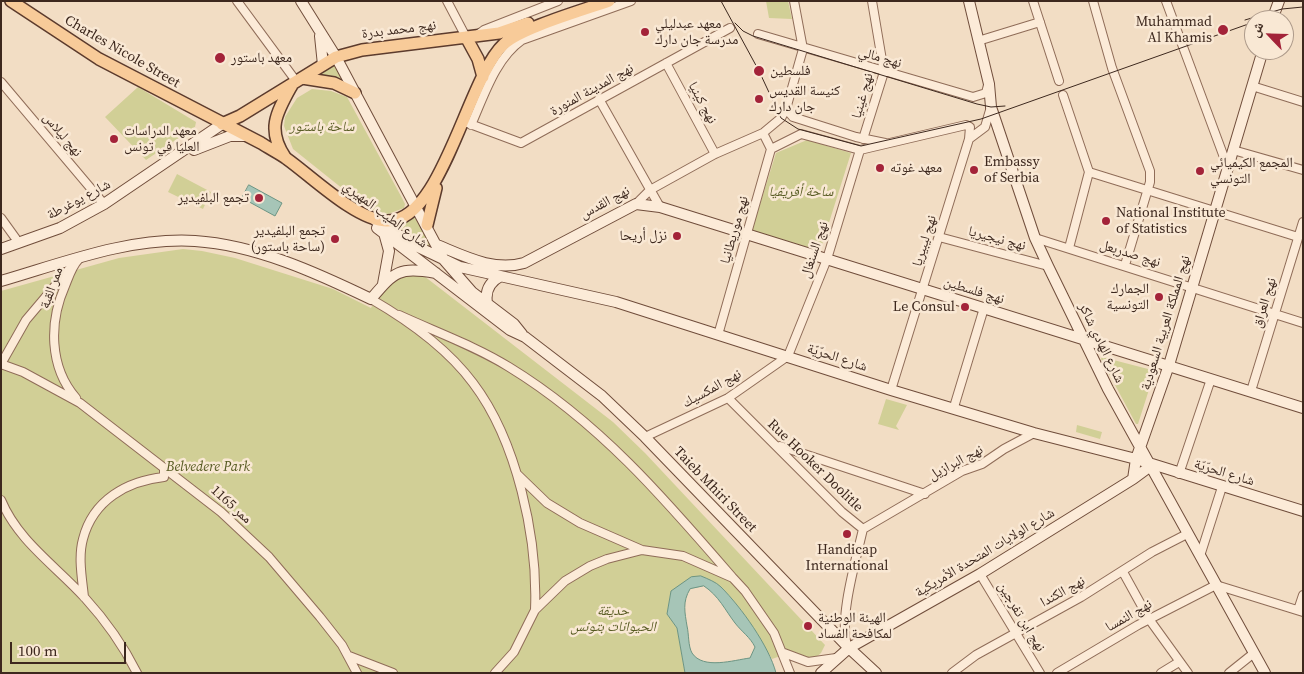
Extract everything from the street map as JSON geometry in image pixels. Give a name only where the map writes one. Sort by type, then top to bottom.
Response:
[{"type":"main road","name":"Charles Nicole Street","points":[[12,1],[99,59],[222,124]]},
{"type":"main road","points":[[301,1],[336,56],[427,224],[444,260],[461,280],[514,324],[525,337]]},
{"type":"main road","name":"نهج محمد بدرة","points":[[336,56],[362,50],[506,31],[587,1]]},
{"type":"main road","points":[[344,203],[385,221],[394,220],[417,207],[439,174],[467,123],[483,78],[496,52],[510,39],[609,1]]},
{"type":"main road","name":"شارع الهادي شاكر","points":[[969,1],[989,84],[991,107],[1035,238],[1083,338],[1140,449],[1152,465],[1187,534],[1265,673]]},
{"type":"main road","points":[[319,30],[323,65]]},
{"type":"main road","points":[[470,37],[483,78]]},
{"type":"main road","points":[[222,124],[336,56]]},
{"type":"main road","name":"نهج المملكة العربية السعودية","points":[[1136,459],[1169,365],[1261,60]]},
{"type":"main road","points":[[297,81],[334,83],[355,93]]},
{"type":"main road","points":[[286,159],[275,134],[274,122],[297,81]]},
{"type":"main road","name":"شارع الطيب المهيري","points":[[222,124],[286,159],[510,330],[525,337]]},
{"type":"main road","name":"شارع يوغرطة","points":[[1,249],[60,228],[104,204],[222,124]]},
{"type":"main road","name":"شارع يوغرطة","points":[[164,165],[221,138],[247,136]]},
{"type":"main road","points":[[427,224],[439,174]]},
{"type":"main road","name":"نهج فلسطين","points":[[636,204],[660,208],[747,234],[1303,408]]},
{"type":"main road","name":"نهج القدس","points":[[437,245],[506,267],[524,263],[636,204]]},
{"type":"main road","name":"شارع الحرّيّة","points":[[370,216],[444,260],[460,266],[616,302],[891,390],[954,407],[1034,433],[1136,459],[1179,474],[1303,511]]},
{"type":"main road","points":[[383,284],[389,251],[384,233]]},
{"type":"main road","points":[[1,281],[77,262],[125,247],[194,241],[218,244],[288,264],[371,299],[393,275],[407,270],[437,274]]},
{"type":"main road","points":[[524,263],[522,271],[527,281]]},
{"type":"main road","points":[[487,303],[487,290],[495,279],[501,276]]},
{"type":"main road","name":"Taieb Mhiri Street","points":[[525,337],[602,396],[645,437],[849,648],[876,673]]},
{"type":"main road","points":[[1133,479],[1136,459]]},
{"type":"main road","name":"شارع الولايات المتحدة الأمريكية","points":[[821,673],[849,648],[980,574],[1133,479],[1152,465]]},
{"type":"street","points":[[237,1],[297,81]]},
{"type":"street","points":[[447,1],[470,37],[558,1]]},
{"type":"street","points":[[467,123],[498,66],[514,45],[522,40],[631,1]]},
{"type":"street","points":[[778,122],[786,108],[803,49],[794,1]]},
{"type":"street","name":"نهج غينيا","points":[[863,139],[884,72],[872,1]]},
{"type":"street","points":[[1033,1],[1059,81]]},
{"type":"street","points":[[1093,1],[1112,68],[1150,171],[1147,191],[1125,265]]},
{"type":"street","points":[[1166,1],[1228,168]]},
{"type":"street","points":[[978,41],[1040,22]]},
{"type":"street","name":"نهج المدينة المنورة","points":[[467,123],[521,143],[730,28]]},
{"type":"street","name":"نهج مالي","points":[[758,34],[972,98],[986,93],[989,84]]},
{"type":"street","name":"نهج كينيا","points":[[666,62],[715,154]]},
{"type":"street","name":"نهج ليلاس","points":[[1,82],[104,204]]},
{"type":"street","points":[[1252,86],[1303,102]]},
{"type":"street","points":[[1063,95],[1089,172],[1068,248]]},
{"type":"street","points":[[600,99],[660,208]]},
{"type":"street","name":"نهج ليبيريا","points":[[891,390],[969,139],[985,127],[991,107]]},
{"type":"street","points":[[786,108],[790,115],[796,118],[863,139],[892,142]]},
{"type":"street","points":[[778,122],[796,118]]},
{"type":"street","name":"نهج القدس","points":[[636,204],[650,190],[715,154],[763,133],[778,122]]},
{"type":"street","points":[[763,133],[772,149],[801,134],[860,150],[966,125],[970,128],[969,139]]},
{"type":"street","name":"نهج موريطانيا","points":[[718,335],[772,149]]},
{"type":"street","name":"نهج السنغال","points":[[788,356],[827,260],[860,150]]},
{"type":"street","points":[[1233,150],[1303,170]]},
{"type":"street","points":[[1089,172],[1214,213],[1300,236]]},
{"type":"street","points":[[1,218],[19,243]]},
{"type":"street","name":"نهج العراق","points":[[1251,391],[1303,222]]},
{"type":"street","name":"نهج نيجيريا","points":[[939,237],[1048,266]]},
{"type":"street","name":"نهج صدربعل","points":[[1035,238],[1303,323]]},
{"type":"street","name":"ممر القبة","points":[[1,364],[26,320],[77,262]]},
{"type":"street","name":"ممر القبة","points":[[77,262],[55,313],[54,340],[61,375],[80,403]]},
{"type":"street","points":[[371,299],[399,315],[508,366],[576,413],[619,451],[662,495],[756,606],[774,633],[784,653],[790,673]]},
{"type":"street","points":[[954,407],[984,308]]},
{"type":"street","points":[[399,315],[439,348],[473,383],[497,424],[515,472],[532,548],[536,573],[536,610]]},
{"type":"street","name":"نهج المكسيك","points":[[645,437],[728,398],[788,356]]},
{"type":"street","name":"ممر 1165","points":[[1,364],[23,372],[80,403],[128,438],[164,469],[221,512],[269,557],[320,616],[349,656],[357,673]]},
{"type":"street","points":[[1179,474],[1211,379]]},
{"type":"street","name":"Rue Hooker Doolitle","points":[[728,398],[842,512],[863,529],[845,614],[844,628],[849,648]]},
{"type":"street","name":"نهج البرازيل","points":[[863,529],[962,471],[982,464],[1004,449],[1034,433]]},
{"type":"street","points":[[776,445],[925,494]]},
{"type":"street","points":[[84,597],[82,539],[98,509],[120,489],[145,480],[164,478],[164,469]]},
{"type":"street","points":[[515,472],[547,503],[580,523],[642,550],[683,556],[733,578]]},
{"type":"street","points":[[1200,556],[1222,487]]},
{"type":"street","points":[[1,500],[12,521],[28,542],[84,597],[117,638],[137,673]]},
{"type":"street","name":"نهج الكندا","points":[[952,673],[976,655],[1123,572],[1152,552],[1187,534]]},
{"type":"street","points":[[495,673],[514,652],[536,610],[577,573],[607,559],[642,550]]},
{"type":"street","points":[[1123,572],[1149,619],[1188,673]]},
{"type":"street","name":"نهج ابن تفرجين","points":[[980,574],[1040,673]]},
{"type":"street","points":[[1216,585],[1300,611],[1303,595]]},
{"type":"street","name":"نهج النمسا","points":[[1057,673],[1149,619],[1216,585]]},
{"type":"street","points":[[784,653],[808,662],[836,658]]},
{"type":"street","points":[[1229,673],[1254,653]]},
{"type":"street","points":[[349,656],[393,673]]},
{"type":"street","points":[[1161,673],[1179,662]]},
{"type":"green space","points":[[766,1],[788,1],[792,19],[769,18]]},
{"type":"green space","points":[[337,63],[349,87],[314,77]]},
{"type":"green space","points":[[138,87],[196,122],[195,127],[146,160],[105,117]]},
{"type":"green space","name":"ساحة باستور","points":[[312,89],[331,91],[347,97],[402,198],[405,204],[404,208],[388,214],[368,209],[293,149],[284,126],[285,117],[297,98]]},
{"type":"green space","name":"ساحة أفريقيا","points":[[807,140],[851,153],[820,251],[752,230],[776,153]]},
{"type":"green space","points":[[177,174],[211,192],[203,209],[168,192]]},
{"type":"green space","points":[[414,216],[433,249],[388,226],[397,225]]},
{"type":"green space","name":"Belvedere Park","points":[[183,249],[235,258],[333,289],[371,308],[385,285],[391,280],[404,275],[424,276],[613,422],[645,453],[825,645],[821,653],[813,660],[789,653],[772,659],[738,606],[712,581],[671,591],[667,614],[677,628],[685,673],[1,673],[1,291],[119,258]]},
{"type":"green space","points":[[1102,357],[1148,369],[1154,374],[1138,424],[1136,424],[1101,359]]},
{"type":"green space","points":[[886,399],[907,405],[896,426],[899,430],[878,424]]},
{"type":"green space","points":[[1077,425],[1102,432],[1100,439],[1076,432]]},
{"type":"shaded area","points":[[249,185],[282,203],[275,216],[242,198]]},
{"type":"shaded area","points":[[701,576],[712,581],[729,595],[761,639],[776,673],[685,673],[677,628],[667,614],[671,591],[691,577]],"holes":[[[704,586],[753,643],[755,647],[750,658],[711,663],[697,658],[692,653],[685,612],[687,594],[690,589]]]},
{"type":"tram line","points":[[721,1],[759,71],[781,118],[798,129],[861,146],[981,119],[1244,26]]},
{"type":"tram line","points":[[1279,10],[1303,7]]},
{"type":"tram line","points":[[735,23],[743,31],[753,36],[977,104],[991,107],[1005,106]]},
{"type":"place","name":"Muhammad Al Khamis","points":[[1223,30]]},
{"type":"place","name":"معهد عبدليلي مدرسة جان دارك","points":[[645,32]]},
{"type":"place","name":"معهد باستور","points":[[220,58]]},
{"type":"place","name":"فلسطين","points":[[759,71]]},
{"type":"place","name":"كنيسة القديس جان دارك","points":[[759,99]]},
{"type":"place","name":"معهد الدراسات العليا في تونس","points":[[114,139]]},
{"type":"place","name":"معهد غوته","points":[[880,168]]},
{"type":"place","name":"Embassy of Serbia","points":[[974,170]]},
{"type":"place","name":"المجمع الكيميائي التونسي","points":[[1200,171]]},
{"type":"place","name":"تجمع البلفيدير","points":[[259,198]]},
{"type":"place","name":"National Institute of Statistics","points":[[1106,221]]},
{"type":"place","name":"نزل أريحا","points":[[677,236]]},
{"type":"place","name":"تجمع البلفيدير (ساحة باستور)","points":[[335,239]]},
{"type":"place","name":"الجمارك التونسية","points":[[1159,297]]},
{"type":"place","name":"Le Consul","points":[[965,307]]},
{"type":"place","name":"Handicap International","points":[[847,534]]},
{"type":"place","name":"الهيئة الوطنية لمكافحة الفساد","points":[[808,626]]},
{"type":"park label","name":"حديقة الحيوانات بتونس","points":[[613,620]]}]
